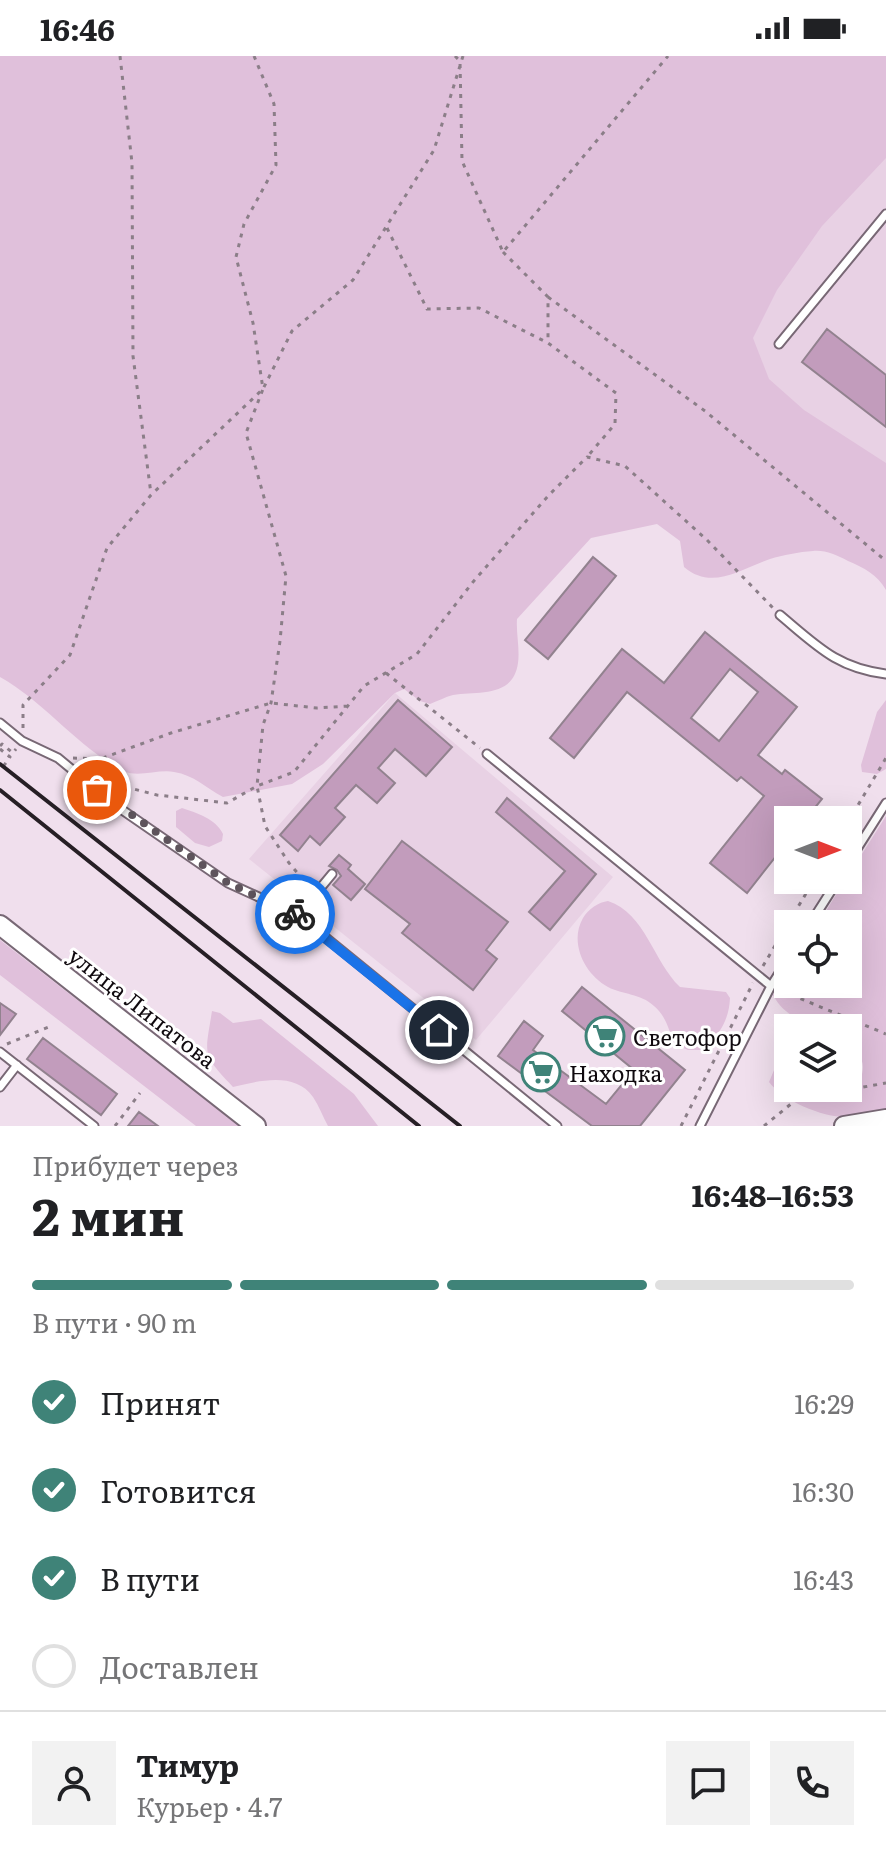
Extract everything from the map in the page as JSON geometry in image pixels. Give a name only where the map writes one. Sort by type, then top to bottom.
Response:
[{"type":"street","name":"улица Липатова","points":[[0,925],[256,1126]]},
{"type":"street","points":[[855,1125],[886,1119]]},
{"type":"lane","points":[[779,344],[886,214]]},
{"type":"lane","points":[[780,615],[834,660],[862,671],[886,674]]},
{"type":"lane","points":[[0,723],[22,741],[58,758],[115,805],[228,883],[298,915],[557,1126]]},
{"type":"lane","points":[[487,754],[771,986]]},
{"type":"lane","points":[[862,841],[886,803]]},
{"type":"lane","points":[[298,915],[332,874]]},
{"type":"lane","points":[[700,1126],[774,981]]},
{"type":"lane","points":[[0,1049],[94,1126]]},
{"type":"lane","points":[[0,1087],[17,1065]]},
{"type":"path","points":[[120,56],[132,163],[133,356],[151,495]]},
{"type":"path","points":[[254,56],[274,104],[276,165],[244,224],[236,257],[253,323],[263,389]]},
{"type":"path","points":[[455,56],[460,61],[462,161],[503,252],[548,297],[705,411],[886,561]]},
{"type":"path","points":[[315,894],[289,863],[265,826],[257,786],[263,725],[271,703],[286,576],[246,433],[263,389],[292,331],[353,280],[434,150],[463,56]]},
{"type":"path","points":[[503,252],[668,56]]},
{"type":"path","points":[[105,782],[157,795],[227,803],[257,786],[294,772],[364,686],[417,654],[473,582],[615,424],[616,393],[548,343],[479,308],[427,309],[386,227]]},
{"type":"path","points":[[548,297],[548,343]]},
{"type":"path","points":[[22,741],[23,705],[70,655],[107,548],[151,495],[263,389]]},
{"type":"path","points":[[587,457],[625,466],[707,540],[780,615]]},
{"type":"path","points":[[386,673],[487,754]]},
{"type":"path","points":[[58,758],[100,759],[271,703],[317,708],[348,706]]},
{"type":"path","points":[[0,749],[10,757],[0,771]]},
{"type":"path","points":[[858,806],[886,758]]},
{"type":"path","points":[[681,1126],[757,975],[806,894]]},
{"type":"path","points":[[771,986],[886,1034]]},
{"type":"path","points":[[0,1049],[51,1026]]},
{"type":"path","points":[[764,1126],[797,1099],[886,1083]]},
{"type":"path","points":[[115,1126],[140,1093]]},
{"type":"shaded area","points":[[0,56],[886,56],[886,158],[822,226],[777,290],[753,338],[769,379],[804,410],[886,463],[886,590],[865,569],[822,551],[770,559],[716,578],[695,574],[684,567],[680,541],[657,524],[591,538],[517,619],[518,663],[509,682],[493,691],[453,695],[430,704],[404,689],[395,693],[323,764],[292,784],[223,797],[181,774],[168,771],[129,773],[107,761],[32,699],[0,677]]},
{"type":"shaded area","points":[[886,56],[886,553],[512,257]]},
{"type":"shaded area","points":[[395,693],[613,877],[476,1040],[249,859]]},
{"type":"shaded area","points":[[886,700],[886,769],[877,774],[862,772],[861,765],[877,712]]},
{"type":"shaded area","points":[[182,808],[216,824],[223,834],[222,841],[209,847],[195,843],[176,827],[176,811]]},
{"type":"shaded area","points":[[886,816],[886,1110],[838,1117],[794,1102],[862,1102],[862,1014],[790,1014],[775,998],[862,998],[862,910],[827,910],[836,894],[862,894],[862,854]]},
{"type":"shaded area","points":[[608,901],[631,916],[680,987],[726,992],[730,998],[722,1027],[704,1050],[688,1050],[674,1044],[664,1019],[654,1006],[608,987],[586,966],[578,947],[579,927],[591,909]]},
{"type":"shaded area","points":[[0,940],[240,1126],[196,1126],[0,975]]},
{"type":"shaded area","points":[[212,1011],[233,1023],[261,1019],[354,1094],[378,1126],[328,1126],[313,1097],[305,1089],[286,1081],[233,1087],[215,1067],[208,1053]]},
{"type":"shaded area","points":[[774,1070],[774,1088],[769,1082]]},
{"type":"building","points":[[827,329],[886,375],[886,427],[802,362]]},
{"type":"building","points":[[593,557],[616,576],[548,659],[525,640]]},
{"type":"building","points":[[705,632],[797,707],[758,755],[782,774],[785,770],[822,799],[816,806],[774,806],[774,859],[747,893],[710,863],[764,796],[741,777],[737,781],[627,692],[574,758],[550,738],[622,649],[664,683]],"holes":[[[730,669],[758,692],[719,741],[691,718]]]},
{"type":"building","points":[[398,700],[452,747],[426,776],[395,749],[378,768],[395,783],[377,803],[356,785],[335,808],[345,817],[320,845],[310,836],[298,851],[280,835]]},
{"type":"building","points":[[507,798],[596,874],[550,930],[529,912],[565,871],[496,812]]},
{"type":"building","points":[[402,841],[508,922],[486,950],[497,959],[473,990],[402,933],[410,924],[365,889]]},
{"type":"building","points":[[339,855],[351,865],[348,869],[365,884],[351,900],[333,885],[341,876],[329,866]]},
{"type":"building","points":[[582,987],[685,1070],[640,1126],[592,1126],[498,1056],[524,1021],[543,1036],[533,1050],[606,1104],[634,1070],[562,1011]]},
{"type":"building","points":[[0,1003],[16,1014],[0,1035]]},
{"type":"building","points":[[43,1038],[117,1094],[101,1115],[27,1059]]},
{"type":"building","points":[[139,1112],[158,1126],[128,1126]]},
{"type":"railway","points":[[0,764],[460,1126]]},
{"type":"railway","points":[[0,790],[419,1126]]},
{"type":"way so far","points":[[97,790],[228,883],[295,914]]},
{"type":"place","name":"Светофор","points":[[605,1036]]},
{"type":"place","name":"Находка","points":[[541,1072]]},
{"type":"route","points":[[295,914],[439,1030]]}]
